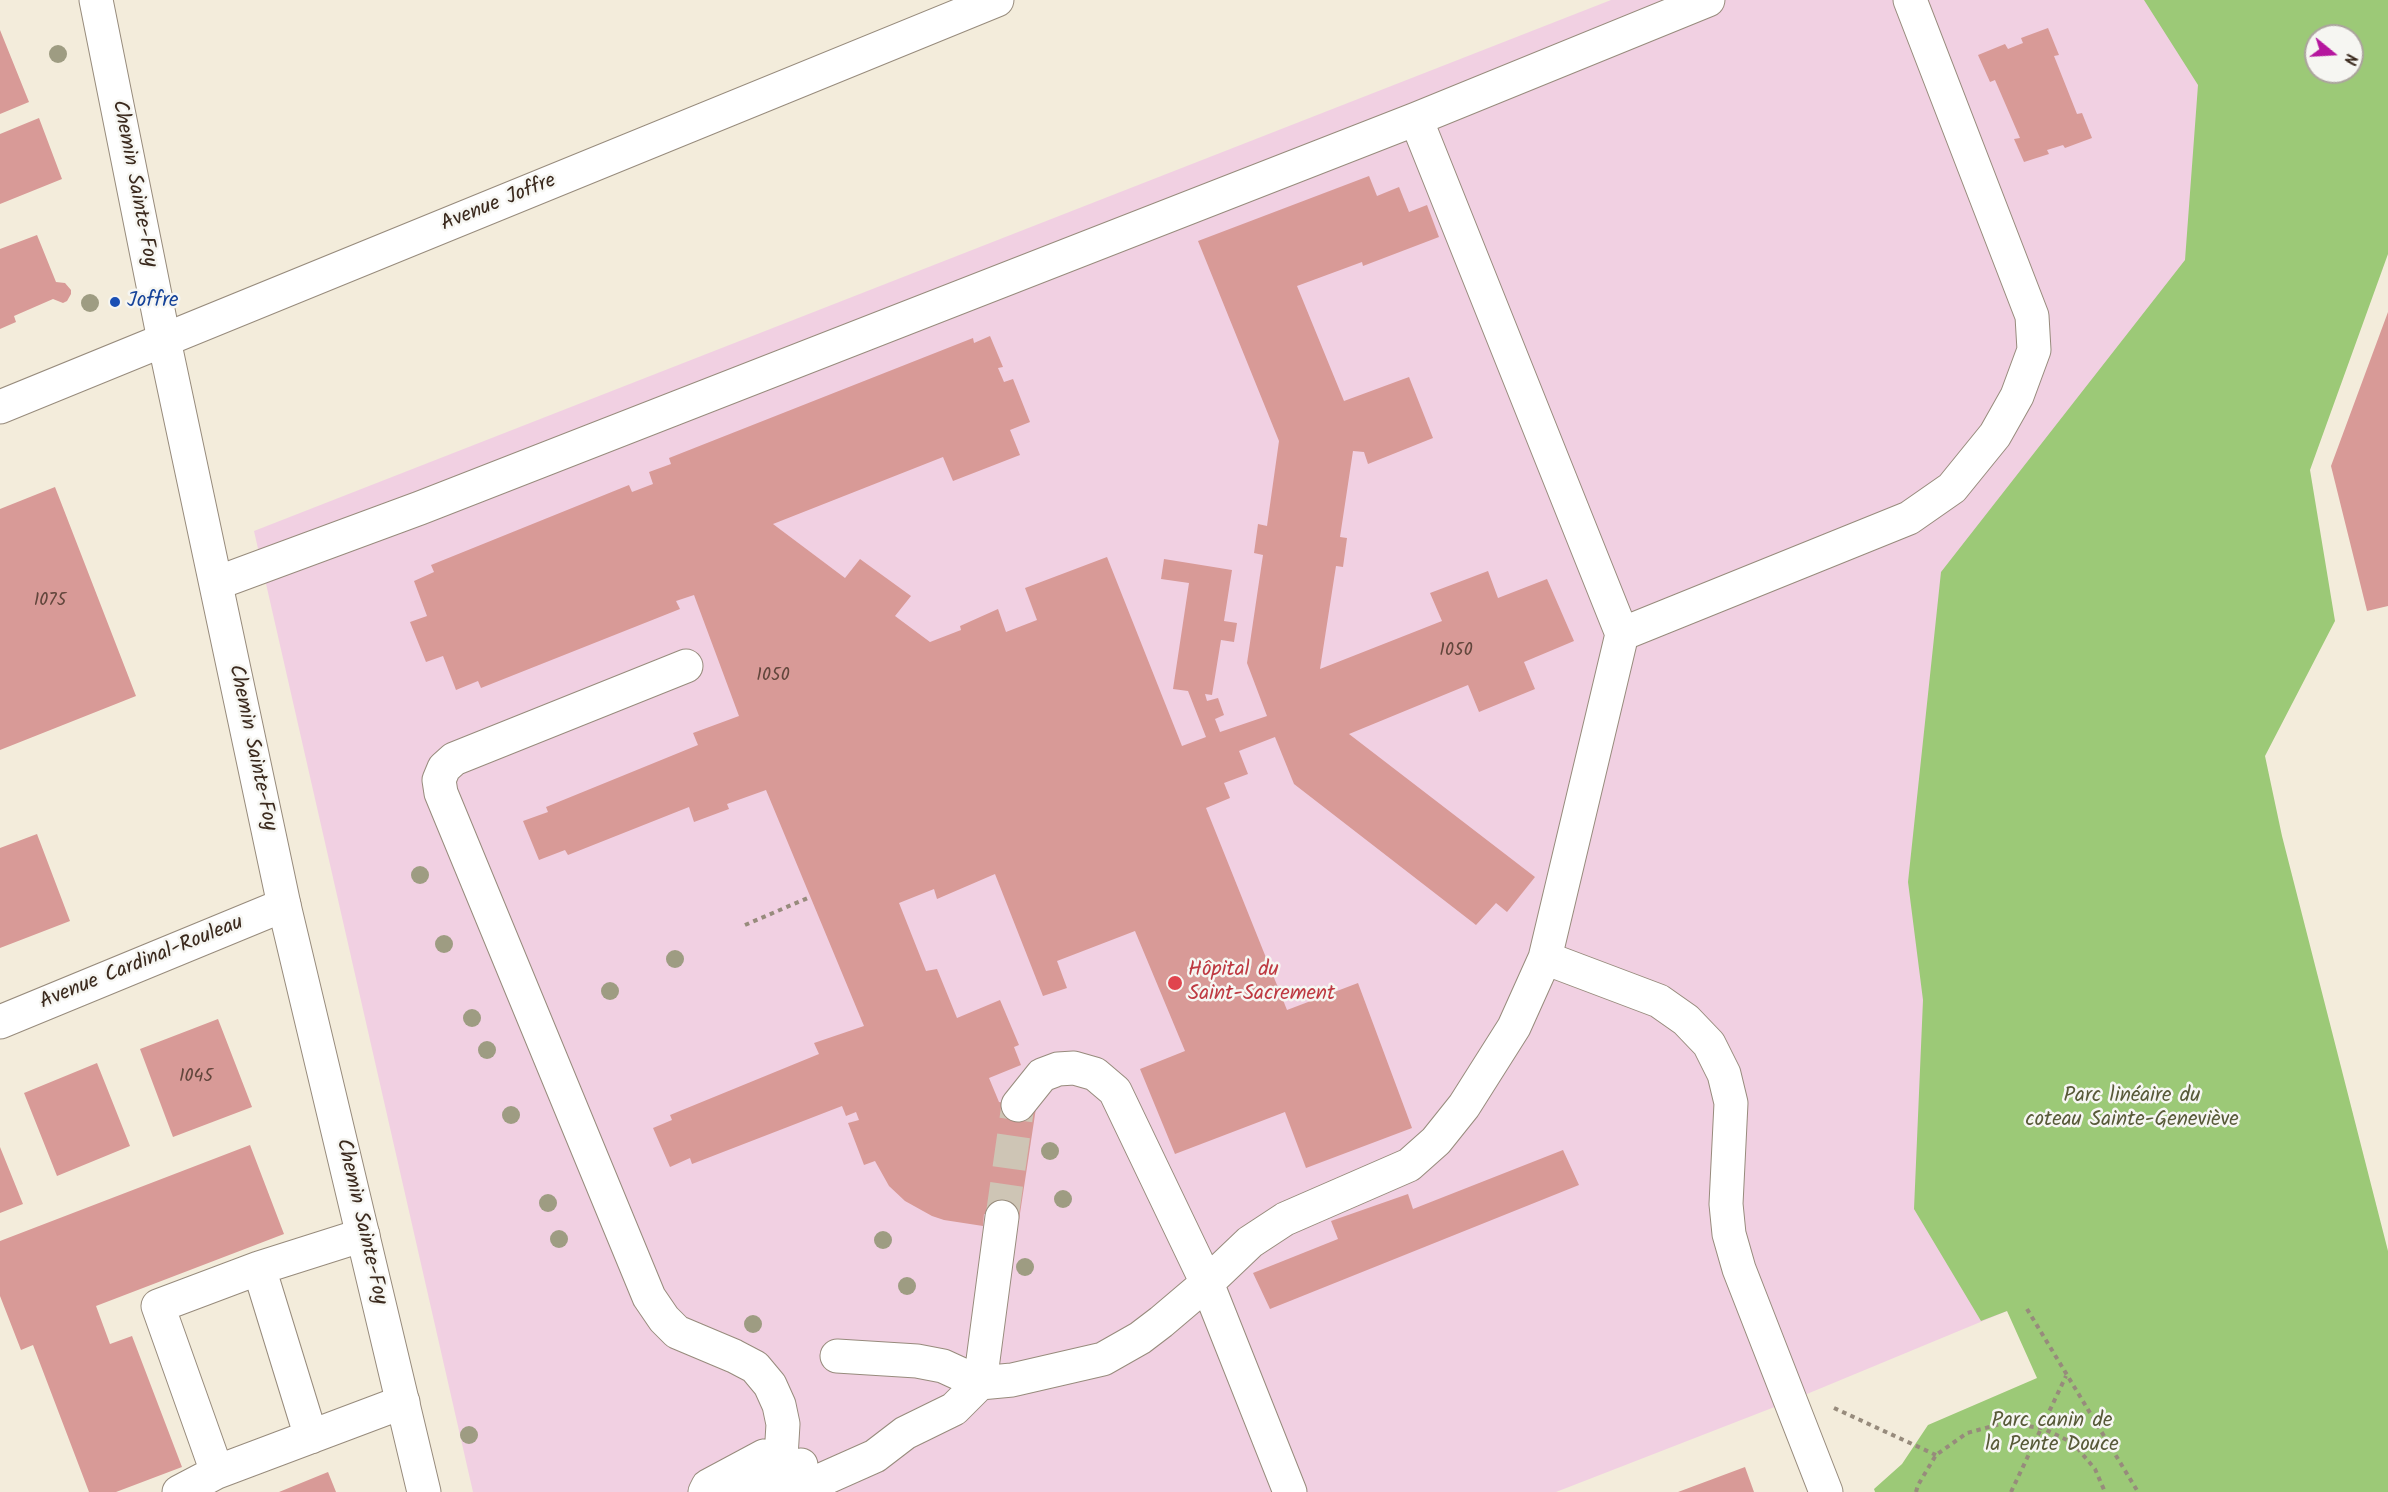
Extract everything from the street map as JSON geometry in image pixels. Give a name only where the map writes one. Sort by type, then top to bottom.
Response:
[{"type":"main road","name":"Chemin Sainte-Foy","points":[[96,0],[164,340],[284,905],[424,1492]]},
{"type":"main road","points":[[217,583],[420,508],[1416,119],[1708,0]]},
{"type":"main road","points":[[1622,634],[1909,518],[1952,488],[1995,435],[2017,396],[2034,350],[2032,316],[1911,0]]},
{"type":"main road","name":"Avenue Joffre","points":[[0,407],[987,2]]},
{"type":"main road","points":[[837,1356],[917,1360],[943,1366],[980,1383],[1012,1380],[1103,1359],[1140,1338],[1206,1283],[1250,1242],[1285,1219],[1409,1165],[1436,1141],[1464,1106],[1514,1027],[1545,958],[1622,634],[1416,119]]},
{"type":"main road","points":[[686,666],[454,759],[444,768],[439,780],[441,793],[649,1297],[664,1319],[677,1332],[755,1367],[770,1385],[779,1405],[783,1424],[785,1471]]},
{"type":"main road","name":"Avenue Cardinal-Rouleau","points":[[0,1022],[284,905]]},
{"type":"main road","points":[[1545,958],[1659,1001],[1686,1020],[1709,1044],[1724,1074],[1731,1103],[1726,1204],[1729,1234],[1739,1269],[1826,1492]]},
{"type":"main road","points":[[1018,1105],[1042,1075],[1058,1069],[1074,1068],[1095,1074],[1115,1091],[1206,1283],[1290,1492]]},
{"type":"main road","points":[[743,1492],[785,1471],[867,1436],[905,1433],[954,1409],[980,1383],[1002,1217]]},
{"type":"main road","points":[[217,1472],[158,1305],[259,1268],[363,1235]]},
{"type":"main road","points":[[259,1268],[311,1437]]},
{"type":"main road","points":[[179,1492],[217,1472],[403,1402]]},
{"type":"main road","points":[[705,1492],[708,1486],[785,1471]]},
{"type":"path","points":[[745,925],[810,897]]},
{"type":"path","points":[[2027,1309],[2138,1492]]},
{"type":"path","points":[[2012,1492],[2067,1375]]},
{"type":"path","points":[[1790,1401],[1816,1399],[1936,1455]]},
{"type":"path","points":[[1916,1492],[1917,1485],[1936,1455],[1967,1432],[2004,1423],[2042,1428],[2073,1443],[2095,1469],[2105,1492]]},
{"type":"shaded area","name":"Hôpital du Saint-Sacrement","points":[[1611,0],[2160,0],[2253,169],[2007,1311],[1790,1401],[1556,1492],[473,1492],[254,531]]},
{"type":"green space","name":"Parc linéaire du coteau Sainte-Geneviève","points":[[2144,0],[2388,0],[2388,254],[2310,470],[2335,621],[2265,756],[2282,836],[2388,1251],[2388,1492],[1875,1492],[1874,1489],[1902,1464],[1928,1425],[2037,1378],[2007,1311],[1981,1321],[1914,1209],[1923,1000],[1908,882],[1941,572],[2185,260],[2198,85]]},
{"type":"building","points":[[2048,28],[2059,55],[2054,56],[2077,114],[2082,113],[2092,138],[2065,148],[2063,145],[2047,150],[2049,154],[2024,162],[2014,139],[2020,138],[1995,80],[1990,82],[1978,55],[2005,44],[2008,49],[2023,43],[2021,38]]},
{"type":"building","points":[[0,30],[29,102],[0,114]]},
{"type":"building","points":[[39,118],[62,179],[0,204],[0,134]]},
{"type":"building","points":[[1369,176],[1377,196],[1399,187],[1409,212],[1427,205],[1439,237],[1363,266],[1362,262],[1297,286],[1344,401],[1409,377],[1433,438],[1368,464],[1364,452],[1353,451],[1340,537],[1347,538],[1343,567],[1336,566],[1320,669],[1442,621],[1430,593],[1488,571],[1498,598],[1547,579],[1574,641],[1524,662],[1535,689],[1479,712],[1468,685],[1349,734],[1535,877],[1507,912],[1496,903],[1476,925],[1294,784],[1275,737],[1239,751],[1248,774],[1224,783],[1230,798],[1206,808],[1287,1010],[1358,983],[1412,1128],[1306,1168],[1285,1112],[1175,1154],[1140,1069],[1185,1051],[1135,931],[1057,961],[1067,988],[1043,996],[995,874],[937,899],[934,889],[899,903],[926,971],[937,969],[957,1018],[1000,1000],[1019,1045],[1014,1047],[1021,1065],[989,1078],[999,1102],[1036,1108],[1019,1220],[984,1214],[983,1226],[944,1220],[905,1201],[889,1186],[875,1161],[864,1165],[848,1123],[859,1120],[856,1112],[846,1116],[842,1106],[692,1164],[690,1158],[670,1167],[653,1128],[672,1120],[670,1115],[819,1054],[814,1043],[864,1026],[766,790],[727,804],[729,809],[694,822],[689,807],[568,855],[565,850],[539,860],[523,821],[548,812],[546,807],[698,745],[693,733],[739,716],[694,595],[676,601],[680,609],[481,688],[478,681],[456,690],[443,656],[426,662],[410,622],[427,616],[414,581],[434,572],[431,565],[629,485],[632,492],[653,484],[649,472],[671,464],[669,458],[973,338],[974,343],[990,336],[1003,367],[998,368],[1004,382],[1013,379],[1030,422],[1010,430],[1020,455],[953,481],[943,457],[773,524],[845,578],[860,559],[911,596],[895,616],[930,642],[961,630],[960,626],[998,609],[1006,632],[1037,620],[1025,588],[1107,557],[1182,746],[1206,737],[1188,691],[1173,689],[1189,583],[1161,579],[1164,559],[1232,570],[1224,621],[1237,623],[1234,642],[1221,640],[1212,695],[1205,694],[1207,701],[1218,698],[1224,715],[1215,719],[1220,732],[1267,716],[1247,663],[1263,555],[1254,553],[1258,524],[1267,526],[1279,441],[1198,241]]},
{"type":"building","points":[[37,235],[56,282],[65,283],[71,290],[71,294],[63,303],[53,299],[14,316],[16,322],[0,329],[0,249]]},
{"type":"building","points":[[2388,312],[2388,606],[2367,611],[2331,466]]},
{"type":"building","points":[[55,487],[136,696],[0,750],[0,509]]},
{"type":"building","points":[[37,834],[70,921],[0,948],[0,848]]},
{"type":"building","points":[[218,1019],[252,1107],[173,1137],[140,1049]]},
{"type":"building","points":[[97,1063],[130,1146],[57,1176],[24,1093]]},
{"type":"building","points":[[250,1145],[284,1234],[96,1306],[110,1344],[132,1336],[182,1467],[116,1492],[89,1492],[33,1345],[21,1350],[0,1296],[0,1241]]},
{"type":"building","points":[[0,1147],[23,1204],[0,1213]]},
{"type":"building","points":[[1563,1150],[1579,1185],[1270,1309],[1253,1273],[1338,1239],[1331,1221],[1408,1194],[1413,1209]]},
{"type":"building","points":[[1745,1467],[1754,1492],[1678,1492]]},
{"type":"building","points":[[328,1472],[336,1492],[279,1492]]},
{"type":"tunnel","points":[[1002,1217],[1018,1105]]},
{"type":"place","name":"Joffre","points":[[115,302]]},
{"type":"place","name":"Hôpital du Saint-Sacrement","points":[[1175,983]]},
{"type":"park label","name":"Parc canin de la Pente Douce","points":[[2052,1434]]}]
